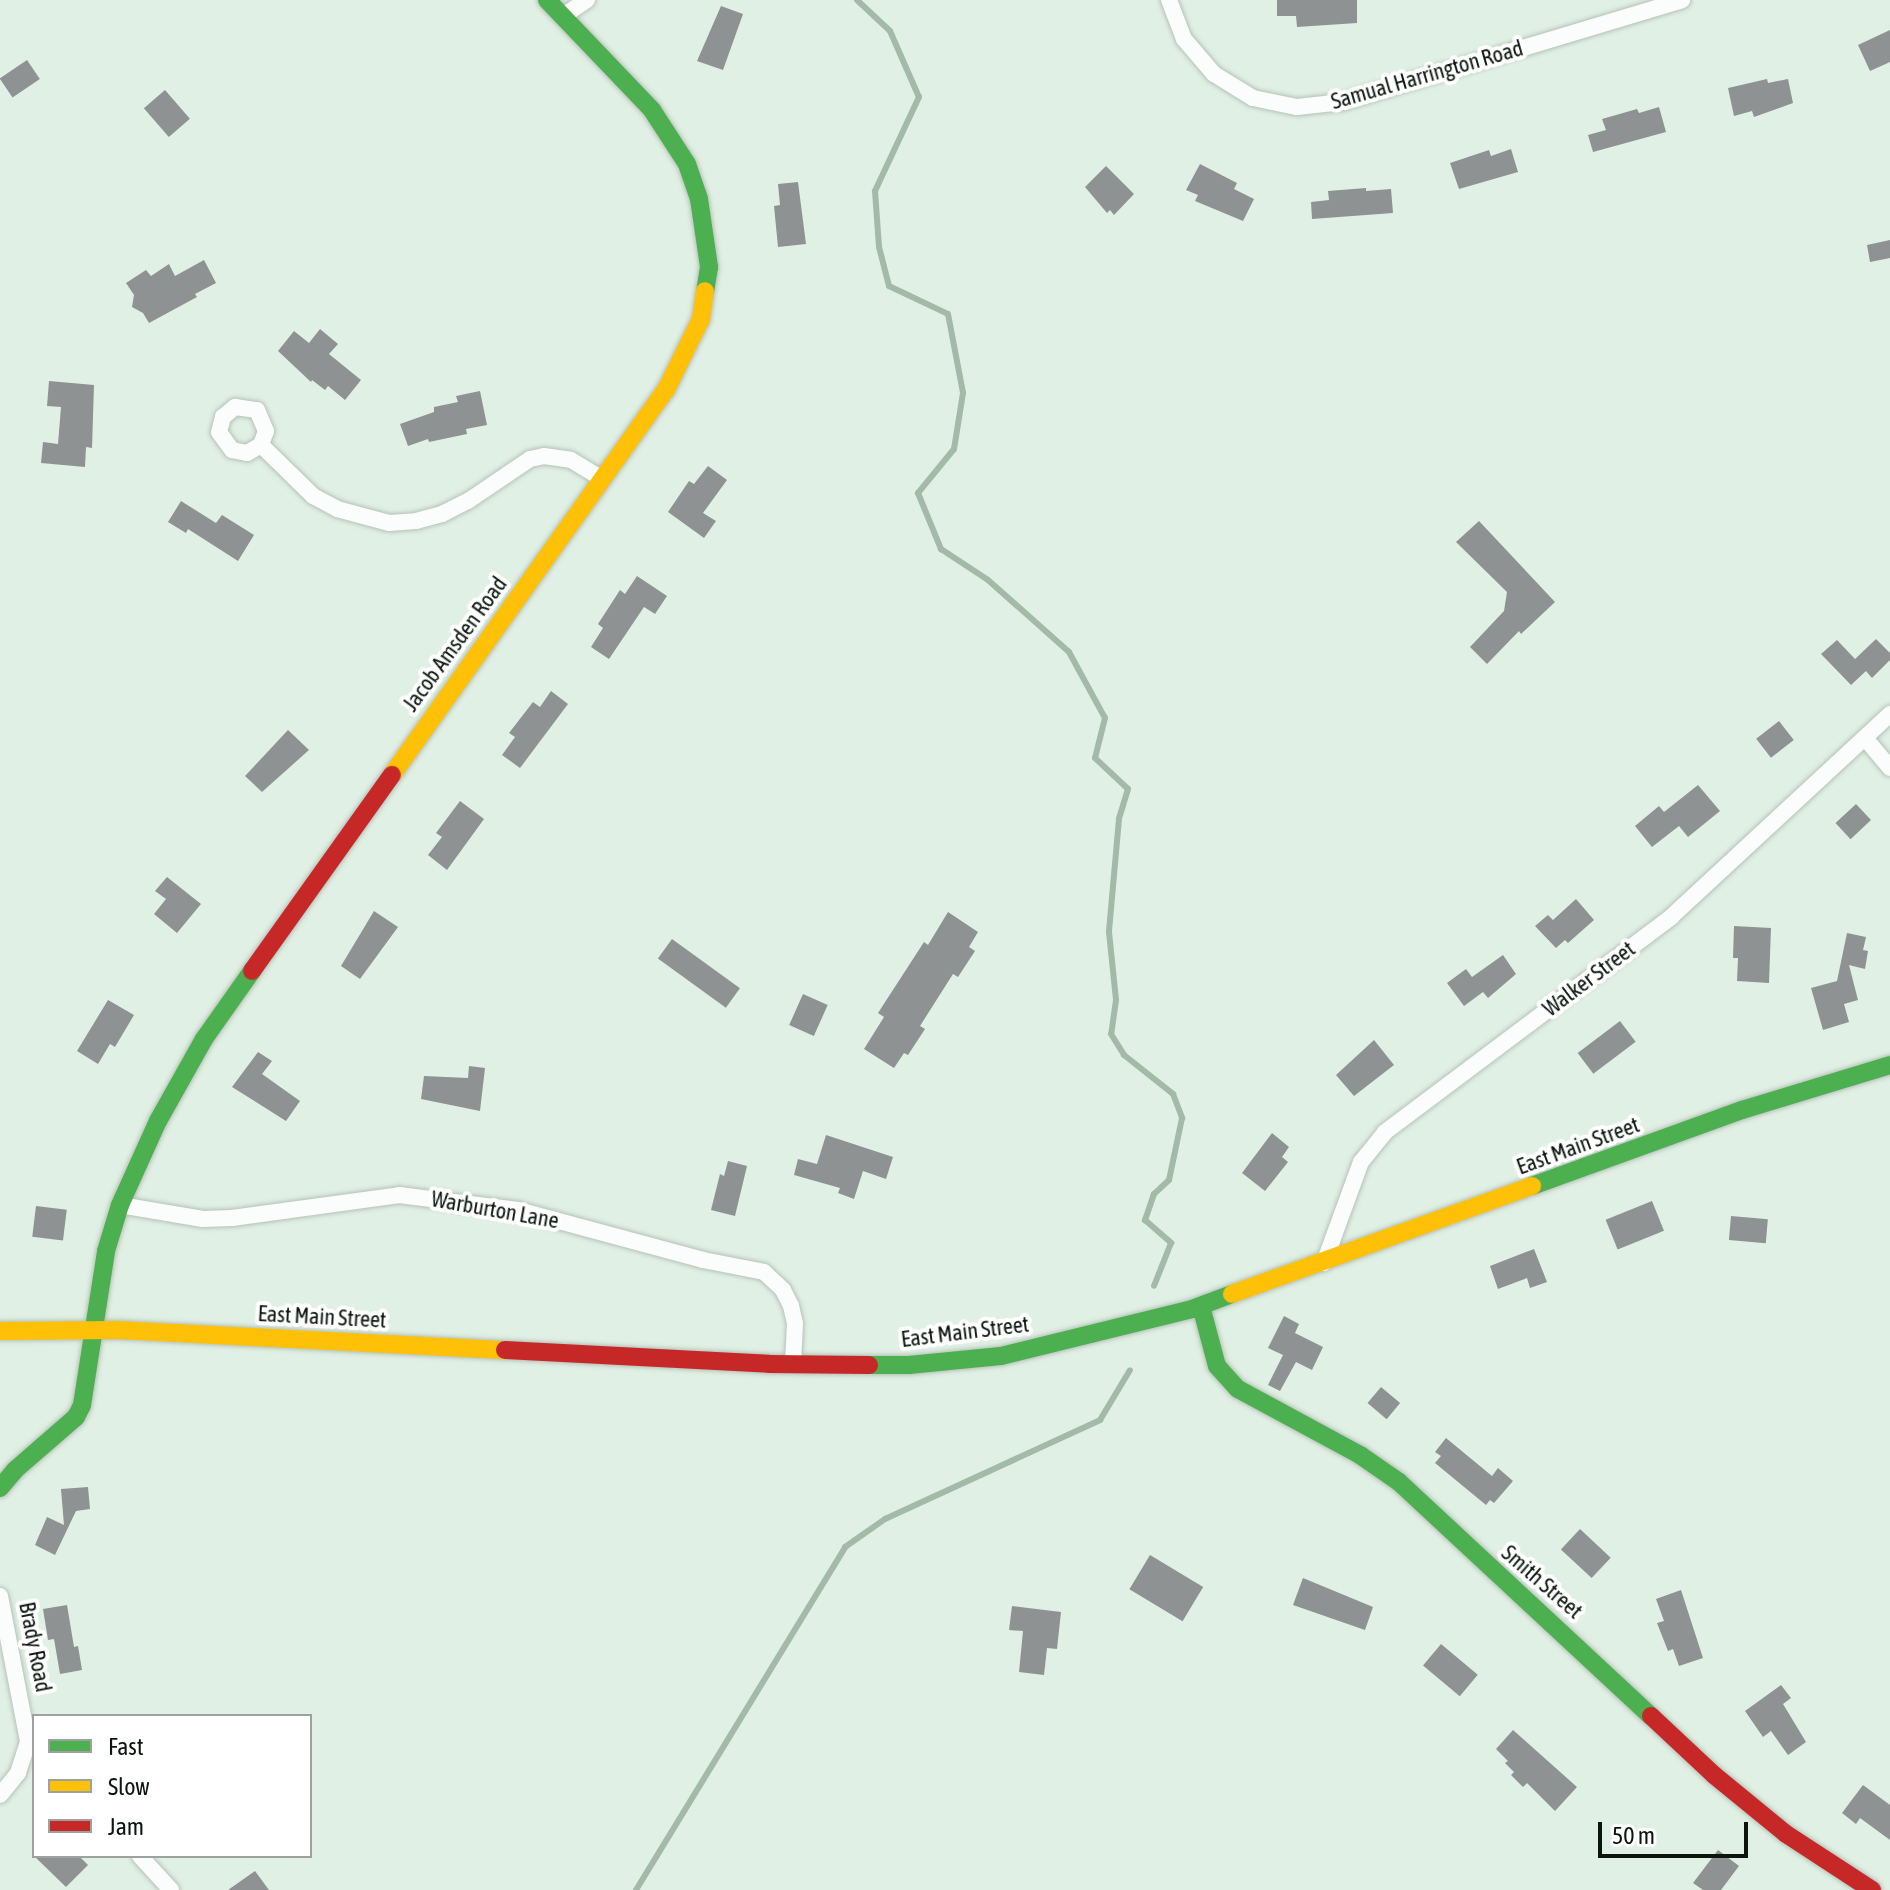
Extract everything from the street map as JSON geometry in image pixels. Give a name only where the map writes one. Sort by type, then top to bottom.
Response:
[{"type":"street","name":"Jacob Amsden Road","points":[[91,1331],[106,1251],[120,1205],[158,1121],[228,1001],[603,479],[680,367],[701,319],[709,267],[699,199],[687,164],[652,110],[547,0]]},
{"type":"street","points":[[563,16],[587,0]]},
{"type":"street","name":"Samual Harrington Road","points":[[1169,0],[1184,39],[1214,74],[1253,98],[1297,107],[1343,102],[1682,0]]},
{"type":"street","points":[[261,445],[313,496],[337,509],[389,523],[416,521],[442,514],[468,501],[530,459],[544,456],[571,460],[603,479]]},
{"type":"street","name":"Walker Street","points":[[1324,1263],[1361,1162],[1385,1132],[1671,917],[1890,714]]},
{"type":"street","points":[[1865,738],[1890,768]]},
{"type":"street","name":"East Main Street","points":[[0,1331],[91,1331],[793,1364],[909,1365],[1001,1356],[1133,1326],[1201,1306],[1742,1110],[1890,1065]]},
{"type":"street","name":"Warburton Lane","points":[[120,1205],[181,1216],[232,1218],[399,1195],[518,1210],[703,1260],[764,1272],[783,1290],[791,1306],[795,1323],[793,1364]]},
{"type":"street","name":"Smith Street","points":[[1201,1306],[1217,1366],[1238,1389],[1360,1455],[1399,1482],[1726,1785],[1811,1853],[1872,1890]]},
{"type":"street","points":[[0,1488],[15,1470],[76,1417],[82,1405],[91,1331]]},
{"type":"street","name":"Brady Road","points":[[0,1596],[31,1745],[18,1773],[0,1795]]},
{"type":"street","points":[[142,1858],[171,1890]]},
{"type":"building","points":[[1277,0],[1357,0],[1357,23],[1297,27],[1296,16],[1277,16]]},
{"type":"building","points":[[721,6],[743,14],[723,70],[697,61]]},
{"type":"building","points":[[1890,30],[1890,62],[1870,71],[1858,45]]},
{"type":"building","points":[[27,60],[40,79],[13,98],[0,78]]},
{"type":"building","points":[[1767,79],[1768,83],[1788,79],[1793,103],[1754,117],[1752,111],[1734,116],[1728,88]]},
{"type":"building","points":[[165,90],[190,119],[169,137],[144,108]]},
{"type":"building","points":[[1659,107],[1666,132],[1593,152],[1588,135],[1606,130],[1602,119],[1637,109],[1639,113]]},
{"type":"building","points":[[1511,149],[1518,172],[1459,189],[1450,163],[1489,150],[1491,156]]},
{"type":"building","points":[[1200,164],[1237,183],[1234,189],[1254,199],[1243,221],[1195,201],[1198,195],[1186,190]]},
{"type":"building","points":[[1106,166],[1134,194],[1114,215],[1110,210],[1107,213],[1085,187]]},
{"type":"building","points":[[798,182],[806,244],[778,247],[774,206],[780,205],[778,184]]},
{"type":"building","points":[[1366,188],[1366,191],[1391,189],[1393,213],[1312,219],[1311,202],[1329,200],[1328,191]]},
{"type":"building","points":[[1890,240],[1890,258],[1870,262],[1867,245]]},
{"type":"building","points":[[204,260],[216,283],[195,294],[197,297],[149,323],[143,313],[132,307],[134,295],[126,283],[146,270],[151,276],[169,264],[175,276]]},
{"type":"building","points":[[320,329],[338,344],[329,354],[361,380],[345,400],[328,386],[325,390],[311,382],[278,351],[294,331],[309,343]]},
{"type":"building","points":[[49,381],[94,385],[92,448],[86,447],[85,467],[41,463],[43,442],[58,444],[61,407],[47,406]]},
{"type":"building","points":[[480,391],[487,425],[466,429],[467,434],[429,442],[428,439],[408,446],[400,424],[434,412],[434,407],[458,402],[456,396]]},
{"type":"building","points":[[708,466],[727,480],[703,513],[716,521],[704,538],[668,512],[689,481],[694,484]]},
{"type":"building","points":[[181,501],[216,523],[222,515],[254,535],[238,561],[188,529],[186,533],[168,522]]},
{"type":"building","points":[[1479,521],[1555,602],[1521,634],[1519,631],[1487,664],[1470,647],[1504,611],[1507,592],[1456,542]]},
{"type":"building","points":[[637,576],[667,596],[655,614],[644,607],[609,659],[591,647],[603,628],[598,624],[620,590],[625,594]]},
{"type":"building","points":[[1876,639],[1890,653],[1890,660],[1872,678],[1866,671],[1851,685],[1821,654],[1837,640],[1855,659]]},
{"type":"building","points":[[551,691],[568,704],[520,768],[502,755],[515,737],[509,733],[533,702],[540,707]]},
{"type":"building","points":[[1779,721],[1794,740],[1771,758],[1756,739]]},
{"type":"building","points":[[288,730],[309,750],[262,792],[245,776]]},
{"type":"building","points":[[1698,785],[1720,811],[1688,837],[1679,826],[1652,847],[1635,826],[1659,806],[1664,812]]},
{"type":"building","points":[[460,801],[484,819],[447,870],[428,855],[442,837],[436,833]]},
{"type":"building","points":[[1856,804],[1871,820],[1851,839],[1836,823]]},
{"type":"building","points":[[167,877],[201,904],[177,933],[154,914],[166,899],[155,891]]},
{"type":"building","points":[[1576,899],[1594,920],[1568,943],[1565,940],[1556,948],[1535,926],[1548,915],[1553,920]]},
{"type":"building","points":[[374,911],[398,927],[360,979],[341,966]]},
{"type":"building","points":[[948,912],[978,932],[969,947],[975,951],[958,977],[953,974],[920,1026],[925,1029],[908,1055],[904,1053],[894,1068],[864,1049],[884,1017],[878,1013],[924,942],[928,945]]},
{"type":"building","points":[[1734,926],[1771,928],[1769,983],[1737,981],[1738,958],[1733,958]]},
{"type":"building","points":[[1847,933],[1866,937],[1863,950],[1868,951],[1865,969],[1849,965],[1858,1000],[1844,1004],[1849,1022],[1823,1030],[1811,988],[1837,981]]},
{"type":"building","points":[[672,939],[740,988],[726,1008],[658,958]]},
{"type":"building","points":[[1503,955],[1516,974],[1488,998],[1483,992],[1464,1006],[1447,983],[1466,969],[1472,977]]},
{"type":"building","points":[[803,994],[828,1005],[814,1036],[789,1025]]},
{"type":"building","points":[[108,1000],[134,1015],[115,1047],[110,1044],[98,1064],[77,1051]]},
{"type":"building","points":[[1620,1021],[1636,1042],[1593,1074],[1578,1053]]},
{"type":"building","points":[[1374,1040],[1394,1065],[1354,1096],[1336,1075]]},
{"type":"building","points":[[258,1052],[272,1061],[262,1074],[300,1101],[286,1121],[232,1087]]},
{"type":"building","points":[[469,1066],[485,1068],[480,1111],[421,1099],[424,1076],[468,1078]]},
{"type":"building","points":[[1272,1133],[1289,1147],[1282,1157],[1288,1162],[1265,1191],[1242,1173]]},
{"type":"building","points":[[826,1135],[893,1157],[886,1179],[863,1171],[854,1199],[838,1193],[840,1188],[794,1175],[798,1159],[817,1164]]},
{"type":"building","points":[[728,1161],[747,1166],[735,1216],[711,1210],[720,1174],[724,1176]]},
{"type":"building","points":[[1652,1201],[1664,1231],[1618,1249],[1606,1220]]},
{"type":"building","points":[[36,1206],[67,1210],[63,1241],[32,1237]]},
{"type":"building","points":[[1731,1216],[1768,1219],[1766,1243],[1729,1240]]},
{"type":"building","points":[[1534,1249],[1547,1282],[1530,1288],[1527,1278],[1498,1289],[1490,1266]]},
{"type":"building","points":[[1284,1316],[1299,1324],[1295,1333],[1323,1347],[1312,1370],[1296,1362],[1280,1391],[1268,1385],[1283,1355],[1268,1348]]},
{"type":"building","points":[[1381,1387],[1400,1403],[1387,1419],[1368,1403]]},
{"type":"building","points":[[1446,1438],[1492,1476],[1498,1468],[1513,1481],[1494,1503],[1490,1500],[1486,1505],[1435,1463],[1441,1456],[1435,1452]]},
{"type":"building","points":[[88,1487],[90,1509],[76,1511],[55,1555],[35,1545],[47,1517],[64,1525],[61,1489]]},
{"type":"building","points":[[1580,1529],[1611,1558],[1592,1578],[1561,1549]]},
{"type":"building","points":[[1150,1555],[1203,1587],[1183,1621],[1129,1589]]},
{"type":"building","points":[[1303,1578],[1373,1607],[1365,1630],[1293,1605]]},
{"type":"building","points":[[1681,1590],[1703,1658],[1679,1666],[1673,1649],[1668,1651],[1657,1623],[1664,1621],[1656,1599]]},
{"type":"building","points":[[67,1605],[74,1647],[78,1646],[82,1670],[60,1674],[54,1639],[48,1640],[43,1609]]},
{"type":"building","points":[[1012,1606],[1061,1612],[1057,1649],[1047,1648],[1044,1675],[1019,1672],[1023,1631],[1009,1630]]},
{"type":"building","points":[[1441,1644],[1478,1675],[1460,1696],[1423,1665]]},
{"type":"building","points":[[1781,1685],[1791,1698],[1783,1704],[1806,1742],[1788,1755],[1771,1731],[1763,1737],[1745,1711]]},
{"type":"building","points":[[1513,1730],[1577,1787],[1555,1811],[1527,1783],[1523,1787],[1511,1775],[1514,1772],[1505,1763],[1508,1761],[1496,1749]]},
{"type":"building","points":[[1863,1785],[1890,1805],[1890,1840],[1860,1818],[1856,1824],[1842,1813]]},
{"type":"building","points":[[1718,1850],[1739,1866],[1721,1890],[1703,1890],[1693,1883]]},
{"type":"building","points":[[36,1858],[81,1858],[88,1865],[66,1887]]},
{"type":"building","points":[[255,1871],[269,1890],[228,1890]]},
{"type":"waterway","points":[[857,0],[890,31],[919,97],[875,191],[879,247],[889,286],[948,314],[963,393],[954,449],[918,493],[941,549],[988,580],[1069,652],[1105,718],[1095,758],[1128,789],[1119,819],[1109,932],[1116,1000],[1111,1034],[1124,1055],[1173,1094],[1182,1118],[1169,1180],[1154,1194],[1145,1220],[1171,1243],[1154,1286]]},
{"type":"waterway","points":[[636,1890],[845,1547],[885,1519],[1100,1420],[1130,1370]]},
{"type":"traffic: fast","points":[[547,0],[652,110],[687,164],[699,199],[709,267],[705,291]]},
{"type":"traffic: fast","points":[[0,1488],[15,1470],[76,1417],[82,1405],[106,1251],[120,1205],[158,1121],[204,1039],[252,971]]},
{"type":"traffic: fast","points":[[1532,1186],[1742,1110],[1890,1065]]},
{"type":"traffic: fast","points":[[869,1365],[909,1365],[1001,1356],[1192,1309],[1232,1294]]},
{"type":"traffic: fast","points":[[1201,1306],[1217,1366],[1238,1389],[1360,1455],[1399,1482],[1651,1716]]},
{"type":"traffic: slow","points":[[392,775],[666,390],[701,319],[705,291]]},
{"type":"traffic: slow","points":[[1232,1294],[1532,1186]]},
{"type":"traffic: slow","points":[[0,1331],[119,1330],[505,1350]]},
{"type":"traffic: jam","points":[[252,971],[392,775]]},
{"type":"traffic: jam","points":[[505,1350],[769,1364],[869,1365]]},
{"type":"traffic: jam","points":[[1651,1716],[1714,1775],[1786,1834],[1872,1890]]}]
